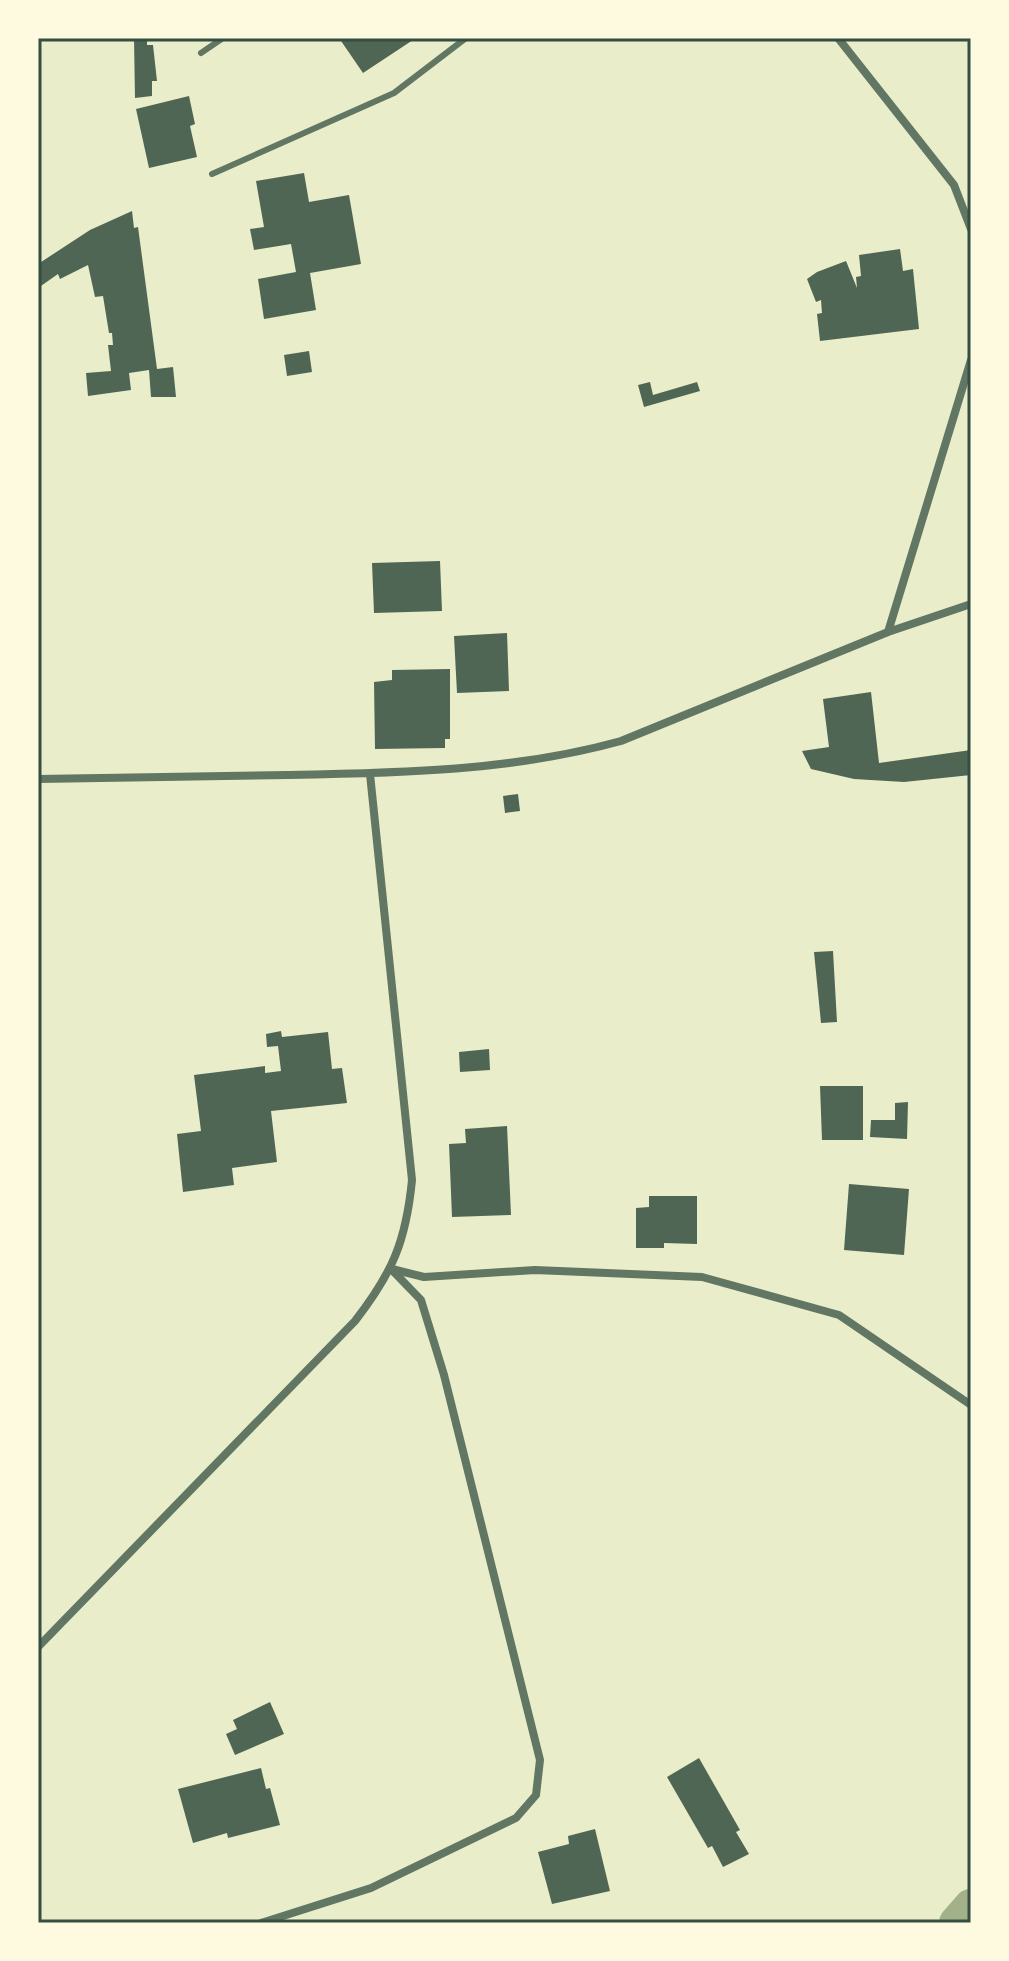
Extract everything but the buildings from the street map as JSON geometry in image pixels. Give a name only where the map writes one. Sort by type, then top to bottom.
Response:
[{"type":"street","points":[[838,38],[954,185],[971,229]]},
{"type":"street","points":[[888,632],[971,360]]},
{"type":"street","points":[[38,779],[370,774],[525,763],[606,745],[888,632],[971,604]]},
{"type":"street","points":[[38,1647],[355,1321],[391,1269],[408,1222],[412,1180],[370,774]]},
{"type":"street","points":[[391,1269],[424,1277],[535,1270],[702,1277],[839,1315],[971,1405]]},
{"type":"street","points":[[261,1923],[371,1888],[516,1818],[536,1795],[540,1760],[444,1375],[421,1300],[391,1269]]},
{"type":"lane","points":[[201,53],[223,38]]},
{"type":"lane","points":[[212,174],[394,93],[466,38]]},
{"type":"waterway","points":[[957,1923],[971,1907]]}]
